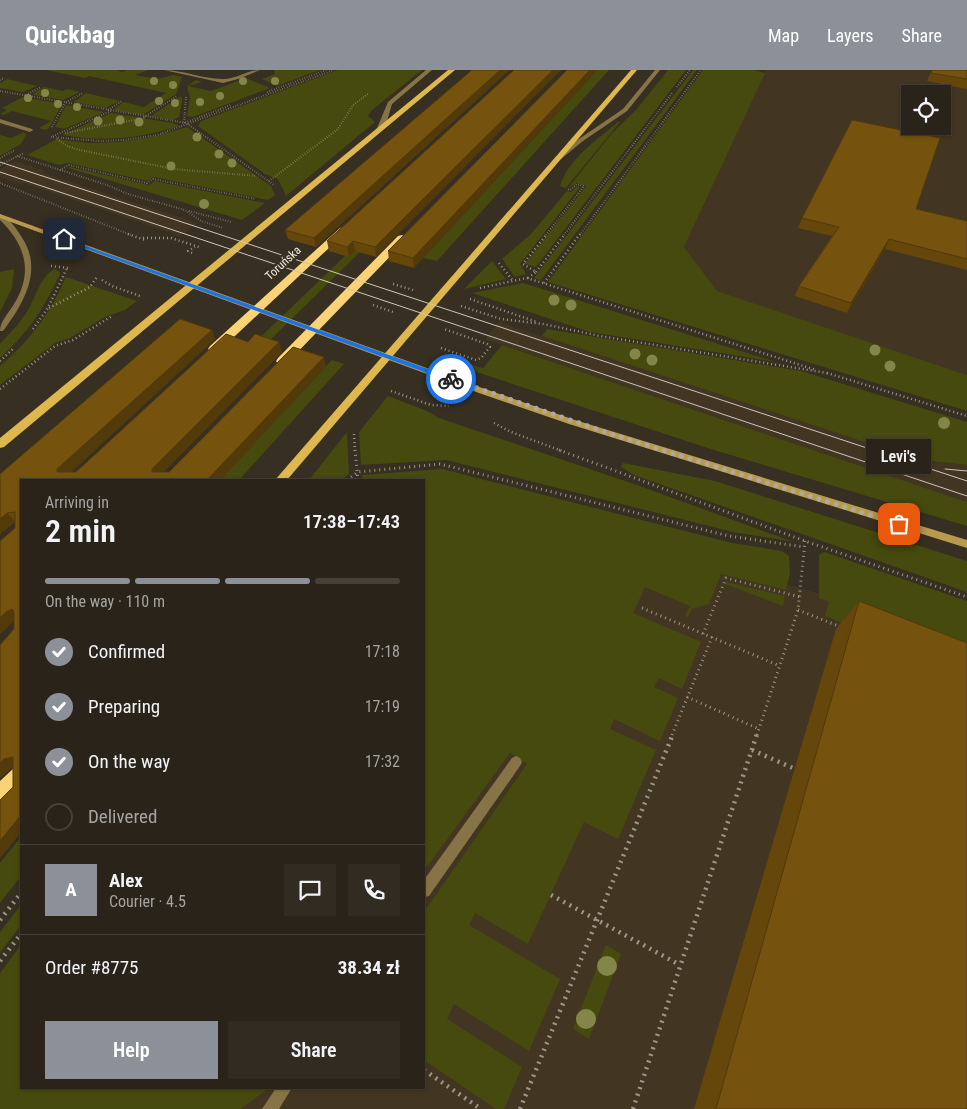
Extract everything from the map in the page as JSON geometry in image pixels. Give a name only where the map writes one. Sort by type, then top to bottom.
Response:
[{"type":"highway","name":"Toruńska","points":[[203,359],[349,225]]},
{"type":"highway","points":[[276,367],[408,233]]},
{"type":"highway","points":[[0,794],[20,774]]},
{"type":"main road","points":[[0,444],[452,70]]},
{"type":"main road","points":[[282,479],[634,70]]},
{"type":"street","points":[[166,70],[223,81],[258,70]]},
{"type":"street","points":[[376,133],[384,122],[390,103],[429,70]]},
{"type":"street","points":[[555,162],[581,140],[625,110],[658,70]]},
{"type":"street","points":[[0,121],[30,130]]},
{"type":"street","points":[[0,216],[13,228],[21,239],[29,265],[22,298],[0,329]]},
{"type":"street","points":[[0,216],[452,380],[701,463],[967,544]]},
{"type":"street","points":[[425,890],[516,762]]},
{"type":"street","points":[[0,806],[20,783]]},
{"type":"street","points":[[270,1109],[284,1089]]},
{"type":"path","points":[[51,137],[90,141],[124,140],[157,135],[334,70]]},
{"type":"path","points":[[527,278],[536,272],[690,70]]},
{"type":"path","points":[[701,70],[544,283],[967,416]]},
{"type":"path","points":[[0,80],[4,78]]},
{"type":"path","points":[[25,95],[41,87]]},
{"type":"path","points":[[0,90],[189,124],[278,188]]},
{"type":"path","points":[[59,133],[145,117],[184,91]]},
{"type":"path","points":[[51,137],[51,131],[65,103],[83,93]]},
{"type":"path","points":[[270,181],[338,129],[352,105],[368,93]]},
{"type":"path","points":[[107,110],[122,101]]},
{"type":"path","points":[[51,137],[111,111]]},
{"type":"path","points":[[57,139],[66,146],[80,150],[159,167],[183,171],[257,176]]},
{"type":"path","points":[[17,156],[128,194],[234,223]]},
{"type":"path","points":[[60,170],[69,165],[148,183],[153,179],[261,200]]},
{"type":"path","points":[[0,182],[70,212],[148,241]]},
{"type":"path","points":[[536,272],[523,264],[584,186],[577,184],[570,190],[566,189]]},
{"type":"path","points":[[185,210],[201,221]]},
{"type":"path","points":[[144,238],[176,239]]},
{"type":"path","points":[[500,264],[513,281]]},
{"type":"path","points":[[29,265],[76,270]]},
{"type":"path","points":[[90,274],[97,277],[105,277]]},
{"type":"path","points":[[48,308],[90,287],[97,277]]},
{"type":"path","points":[[112,286],[140,296]]},
{"type":"path","points":[[468,298],[542,324]]},
{"type":"path","points":[[501,319],[542,324],[610,338],[827,373]]},
{"type":"path","points":[[437,346],[476,360],[481,358],[490,347],[483,342]]},
{"type":"path","points":[[392,391],[431,405]]},
{"type":"path","points":[[488,420],[511,432],[805,541],[967,597]]},
{"type":"path","points":[[348,479],[358,472],[440,464],[729,536],[804,547]]},
{"type":"path","points":[[358,472],[358,479]]},
{"type":"path","points":[[633,1109],[798,610],[805,541]]},
{"type":"path","points":[[703,634],[726,578],[800,597]]},
{"type":"path","points":[[642,608],[780,666]]},
{"type":"path","points":[[798,610],[842,627]]},
{"type":"path","points":[[520,1109],[712,637]]},
{"type":"path","points":[[687,697],[759,729]]},
{"type":"path","points":[[752,750],[795,769]]},
{"type":"path","points":[[0,920],[20,894]]},
{"type":"path","points":[[551,895],[680,965]]},
{"type":"path","points":[[0,961],[20,935]]},
{"type":"path","points":[[425,1071],[481,1109]]},
{"type":"shaded area","points":[[766,70],[967,70],[967,375],[717,291],[684,247]]},
{"type":"shaded area","points":[[15,161],[45,171],[43,173],[198,223],[180,236],[24,183],[21,185],[0,177],[0,169]]},
{"type":"shaded area","points":[[499,322],[895,452],[924,460],[967,465],[967,502],[485,339]]},
{"type":"shaded area","points":[[656,546],[967,637],[967,1109],[213,1109],[227,1089],[425,1089],[425,810]]},
{"type":"green space","points":[[46,70],[117,70],[122,72],[127,70],[148,70],[135,75],[157,79],[173,75],[182,77],[176,94],[143,115],[115,110],[115,108],[124,102],[144,107],[166,93],[89,76],[85,78]]},
{"type":"green space","points":[[274,70],[320,70],[277,86],[262,79],[275,74]]},
{"type":"green space","points":[[338,70],[422,70],[372,110],[368,116],[375,122],[286,196],[278,179],[265,174],[198,126],[201,121]]},
{"type":"green space","points":[[597,70],[609,70],[437,261],[423,258]]},
{"type":"green space","points":[[668,70],[686,70],[536,267],[525,264],[586,186],[577,183],[568,188],[612,133],[637,109]]},
{"type":"green space","points":[[693,70],[697,70],[541,280],[534,278]]},
{"type":"green space","points":[[703,70],[753,70],[765,73],[684,247],[717,291],[967,375],[967,411],[548,282]]},
{"type":"green space","points":[[246,78],[270,88],[193,117],[187,116],[190,98],[187,86],[196,80],[202,82],[188,86],[211,91]]},
{"type":"green space","points":[[7,79],[37,86],[23,92],[0,88],[0,83]]},
{"type":"green space","points":[[44,87],[80,92],[63,100],[34,95],[34,93]]},
{"type":"green space","points":[[86,93],[120,101],[105,108],[74,102]]},
{"type":"green space","points":[[181,96],[179,117],[173,120],[151,116]]},
{"type":"green space","points":[[23,97],[62,104],[49,128],[45,130],[39,128],[51,121],[12,111],[4,115],[0,114],[7,110],[2,108]]},
{"type":"green space","points":[[66,105],[105,112],[64,129],[55,127]]},
{"type":"green space","points":[[111,113],[173,123],[179,126],[150,134],[121,138],[106,139],[62,135]]},
{"type":"green space","points":[[619,121],[566,188],[560,186],[564,176],[577,158]]},
{"type":"green space","points":[[187,127],[271,186],[275,195],[268,200],[153,177],[147,181],[68,163],[59,165],[27,155],[57,139],[88,143],[119,142],[152,137]]},
{"type":"green space","points":[[24,132],[26,135],[21,144],[0,156],[0,135],[11,138]]},
{"type":"green space","points":[[68,168],[149,185],[155,181],[265,203],[242,220]]},
{"type":"green space","points":[[577,186],[580,187],[520,264],[526,274],[515,277],[502,259],[531,234],[567,191],[571,192]]},
{"type":"green space","points":[[355,251],[360,252],[264,346],[247,350],[345,256]]},
{"type":"green space","points":[[492,261],[506,279],[464,289]]},
{"type":"green space","points":[[14,269],[12,288],[0,312],[0,272]]},
{"type":"green space","points":[[54,269],[59,271],[60,274],[42,309],[28,329],[0,358],[0,344],[22,319],[42,282]]},
{"type":"green space","points":[[66,277],[137,301],[125,310],[105,317],[70,338],[55,343],[0,385],[0,366],[38,326],[53,304]]},
{"type":"green space","points":[[523,283],[776,362],[590,332],[472,293]]},
{"type":"green space","points":[[547,329],[801,371],[967,422],[967,465],[924,460],[895,452],[542,336]]},
{"type":"green space","points":[[502,345],[967,502],[967,526],[717,451],[461,367],[466,363],[483,368]]},
{"type":"green space","points":[[332,360],[344,364],[240,479],[221,479]]},
{"type":"green space","points":[[388,396],[427,411],[439,418],[634,484],[794,542],[733,532],[446,460],[361,465],[359,432]]},
{"type":"green space","points":[[347,432],[349,474],[342,479],[310,479]]},
{"type":"green space","points":[[623,463],[715,481],[967,561],[967,592],[634,475],[621,467]]},
{"type":"green space","points":[[442,469],[732,543],[782,551],[789,556],[790,573],[786,590],[721,574],[709,604],[692,609],[688,617],[685,616],[690,606],[645,587],[633,613],[701,642],[682,689],[659,678],[654,687],[678,698],[660,741],[614,719],[610,729],[656,750],[618,839],[584,822],[528,944],[475,913],[469,925],[560,979],[529,1051],[454,1004],[447,1019],[522,1067],[504,1109],[496,1109],[425,1061],[425,911],[527,764],[510,753],[425,870],[425,479],[363,479],[362,475]]},
{"type":"green space","points":[[824,552],[967,601],[967,673],[825,616],[829,602],[819,598],[819,555]]},
{"type":"green space","points":[[726,582],[785,596],[783,606],[725,584]]},
{"type":"green space","points":[[20,838],[20,877],[0,903],[0,863]]},
{"type":"green space","points":[[20,906],[20,926],[0,953],[0,932]]},
{"type":"green space","points":[[606,945],[621,954],[589,1039],[573,1029]]},
{"type":"green space","points":[[20,946],[20,1089],[266,1089],[240,1109],[0,1109],[0,973]]},
{"type":"building","points":[[472,70],[500,70],[314,238],[285,230]]},
{"type":"building","points":[[514,70],[553,70],[375,247],[353,241],[347,247],[327,241]]},
{"type":"building","points":[[567,70],[590,70],[413,258],[388,251]]},
{"type":"building","points":[[932,70],[967,70],[967,79],[931,73]]},
{"type":"building","points":[[852,120],[901,130],[901,135],[925,135],[940,138],[916,209],[967,221],[967,259],[889,239],[851,303],[799,286],[839,227],[802,218]]},
{"type":"building","points":[[180,319],[212,330],[57,469],[57,472],[76,472],[226,334],[248,342],[255,334],[279,342],[152,469],[152,472],[169,472],[293,347],[324,357],[208,479],[20,479],[20,816],[0,841],[0,800],[13,787],[13,757],[4,759],[0,763],[0,645],[14,629],[14,611],[12,609],[6,612],[0,618],[0,541],[15,528],[15,512],[7,513],[0,519],[0,474]]},
{"type":"building","points":[[859,601],[967,643],[967,1109],[716,1109]]},
{"type":"tram line","points":[[0,162],[967,481]]},
{"type":"tram line","points":[[0,172],[967,496]]},
{"type":"tram line","points":[[945,469],[967,471]]},
{"type":"way so far","points":[[451,379],[614,435],[899,524]]},
{"type":"place","name":"Levi's","points":[[899,524]]},
{"type":"route","points":[[64,239],[451,379]]}]
